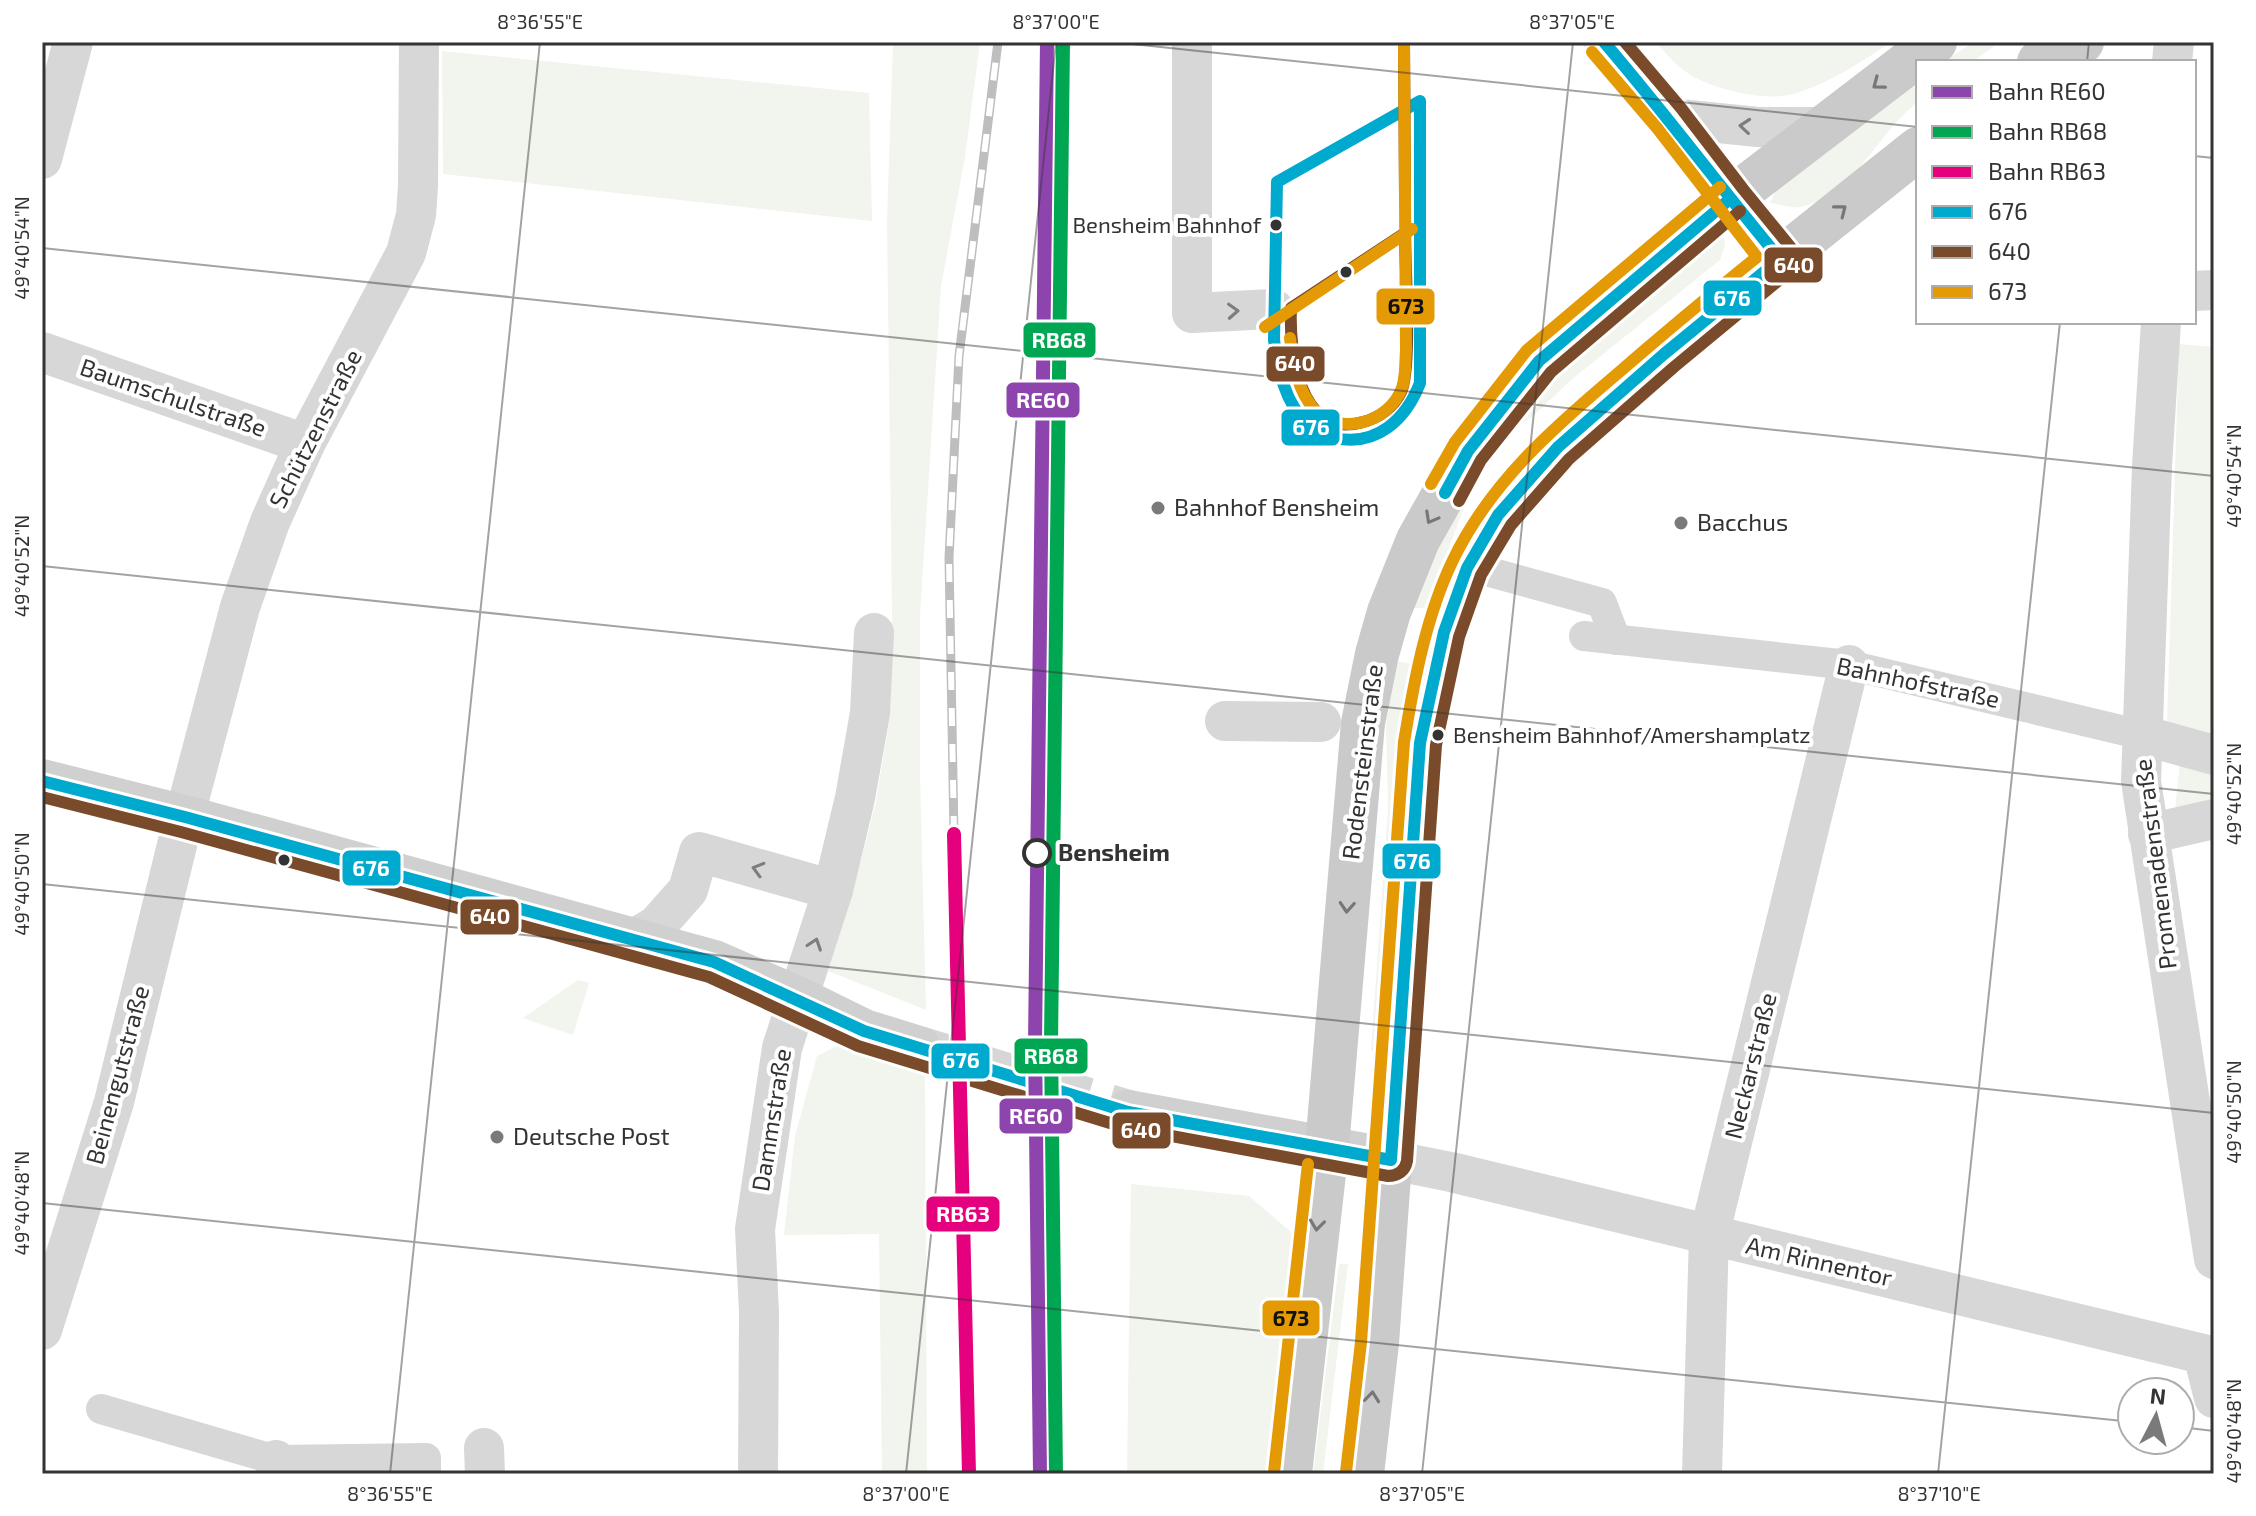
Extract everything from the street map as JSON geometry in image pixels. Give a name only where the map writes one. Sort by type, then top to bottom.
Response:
[{"type":"main road","name":"Rodensteinstraße","points":[[1290,1474],[1327,1147],[1363,723],[1389,612],[1418,540],[1468,451],[1539,361],[1730,199],[1935,42]]},
{"type":"main road","points":[[2043,60],[2082,42]]},
{"type":"main road","points":[[1362,1474],[1377,1343],[1420,743],[1443,634],[1468,566],[1491,525],[1560,443],[1780,259],[1916,151]]},
{"type":"main road","points":[[42,781],[185,817],[714,962],[864,1031],[919,1048]]},
{"type":"main road","points":[[1128,1112],[1391,1160]]},
{"type":"street","points":[[42,159],[73,42]]},
{"type":"street","name":"Schützenstraße","points":[[185,817],[240,607],[270,522],[305,444],[406,253],[416,215],[418,186],[419,42]]},
{"type":"street","points":[[1192,42],[1192,313],[1274,309]]},
{"type":"street","points":[[1610,44],[1780,259]]},
{"type":"street","points":[[1669,118],[1758,127],[1821,127]]},
{"type":"street","name":"Promenadenstraße","points":[[2161,324],[2156,740],[2141,781],[2214,1259]]},
{"type":"street","name":"Baumschulstraße","points":[[42,352],[305,444]]},
{"type":"street","points":[[1468,566],[1602,603],[1616,640]]},
{"type":"street","name":"Dammstraße","points":[[758,1474],[759,1312],[755,1229],[782,1048],[833,890],[855,798],[870,713],[874,633]]},
{"type":"street","name":"Bahnhofstraße","points":[[1584,636],[1849,665],[2214,755]]},
{"type":"street","name":"Neckarstraße","points":[[1702,1474],[1709,1236],[1849,665]]},
{"type":"street","points":[[1225,721],[1321,722]]},
{"type":"street","name":"Beinengutstraße","points":[[42,1330],[50,1277],[114,1102],[185,817]]},
{"type":"street","points":[[2148,834],[2214,819]]},
{"type":"street","points":[[634,939],[657,925],[688,890],[699,852],[833,890]]},
{"type":"street","name":"Am Rinnentor","points":[[1391,1160],[1709,1236],[2208,1340],[2214,1398]]},
{"type":"street","points":[[101,1409],[276,1467],[426,1458],[426,1474]]},
{"type":"shaded area","points":[[893,42],[980,42],[965,157],[941,286],[920,615],[920,775],[926,1010],[828,971],[876,802],[890,716],[892,614],[887,220]]},
{"type":"shaded area","points":[[1656,42],[1891,42],[1820,84],[1793,94],[1768,96],[1709,84],[1678,66]]},
{"type":"shaded area","points":[[1974,42],[2000,42],[1975,60],[1946,60]]},
{"type":"shaded area","points":[[442,51],[869,93],[872,221],[443,174]]},
{"type":"shaded area","points":[[1916,80],[1916,104],[1837,189],[1820,200],[1801,207],[1790,207],[1770,203],[1778,186]]},
{"type":"shaded area","points":[[1712,237],[1724,238],[1725,246],[1720,260],[1571,380],[1531,418],[1518,425],[1470,492],[1426,608],[1412,608],[1452,513],[1537,390]]},
{"type":"shaded area","points":[[2179,344],[2214,347],[2214,735],[2167,725]]},
{"type":"shaded area","points":[[1396,661],[1414,664],[1379,1051],[1371,1051],[1388,809],[1386,724]]},
{"type":"shaded area","points":[[2180,762],[2214,771],[2214,799],[2175,810]]},
{"type":"shaded area","points":[[578,980],[589,983],[573,1035],[523,1018]]},
{"type":"shaded area","points":[[839,1045],[925,1076],[927,1474],[882,1474],[879,1234],[784,1235],[795,1136],[817,1056]]},
{"type":"shaded area","points":[[1131,1184],[1249,1196],[1298,1238],[1276,1474],[1127,1474]]},
{"type":"shaded area","points":[[1339,1264],[1348,1264],[1323,1474],[1313,1474]]},
{"type":"tunnel","points":[[919,1048],[1128,1112]]},
{"type":"railway","points":[[954,834],[949,558],[959,356],[998,42]]},
{"type":"rail line","name":"RE60","points":[[1040,1474],[1035,1043],[1047,42]]},
{"type":"rail line","name":"RB68","points":[[1056,1474],[1051,1043],[1063,42]]},
{"type":"rail line","name":"RB63","points":[[954,834],[969,1474]]},
{"type":"transit line","name":"640","points":[[1404,42],[1405,195]]},
{"type":"transit line","name":"673","points":[[1290,338],[1300,385],[1314,409],[1325,418],[1350,424],[1363,422],[1386,410],[1396,400],[1405,375],[1406,351],[1404,42]]},
{"type":"transit line","name":"676","points":[[42,781],[185,817],[714,962],[864,1031],[1128,1112],[1391,1160],[1420,743],[1444,632],[1467,568],[1498,515],[1558,447],[1664,354],[1780,259],[1604,42]]},
{"type":"transit line","name":"640","points":[[42,797],[181,832],[709,977],[858,1046],[1123,1127],[1388,1176],[1398,1174],[1407,1161],[1436,745],[1459,637],[1481,575],[1511,525],[1569,459],[1790,271],[1796,262],[1792,249],[1625,42]]},
{"type":"transit line","name":"673","points":[[1346,1472],[1361,1342],[1404,742],[1417,672],[1435,603],[1468,532],[1525,458],[1593,394],[1757,257],[1657,128],[1592,52]]},
{"type":"transit line","name":"676","points":[[1420,101],[1420,383],[1398,419],[1377,434],[1350,440],[1331,437],[1314,430],[1300,416],[1288,396],[1278,363],[1274,340],[1277,182],[1420,101]]},
{"type":"transit line","name":"673","points":[[1431,484],[1455,442],[1527,350],[1720,187]]},
{"type":"transit line","name":"676","points":[[1445,493],[1468,451],[1539,361],[1730,199]]},
{"type":"transit line","name":"640","points":[[1459,501],[1481,460],[1551,372],[1740,211]]},
{"type":"transit line","name":"673","points":[[1265,327],[1412,229]]},
{"type":"transit line","name":"640","points":[[1405,233],[1407,340],[1401,392],[1390,407],[1369,420],[1341,424],[1324,418],[1312,406],[1302,388],[1292,347],[1291,308],[1405,233]]},
{"type":"transit line","name":"673","points":[[1274,1472],[1308,1164]]},
{"type":"place","name":"Bensheim Bahnhof","points":[[1276,225]]},
{"type":"place","name":"Bahnhof Bensheim","points":[[1158,508]]},
{"type":"place","name":"Bacchus","points":[[1681,523]]},
{"type":"place","name":"Bensheim Bahnhof/Amershamplatz","points":[[1438,735]]},
{"type":"place","name":"Bensheim","points":[[1037,853]]},
{"type":"place","name":"Deutsche Post","points":[[497,1137]]}]
